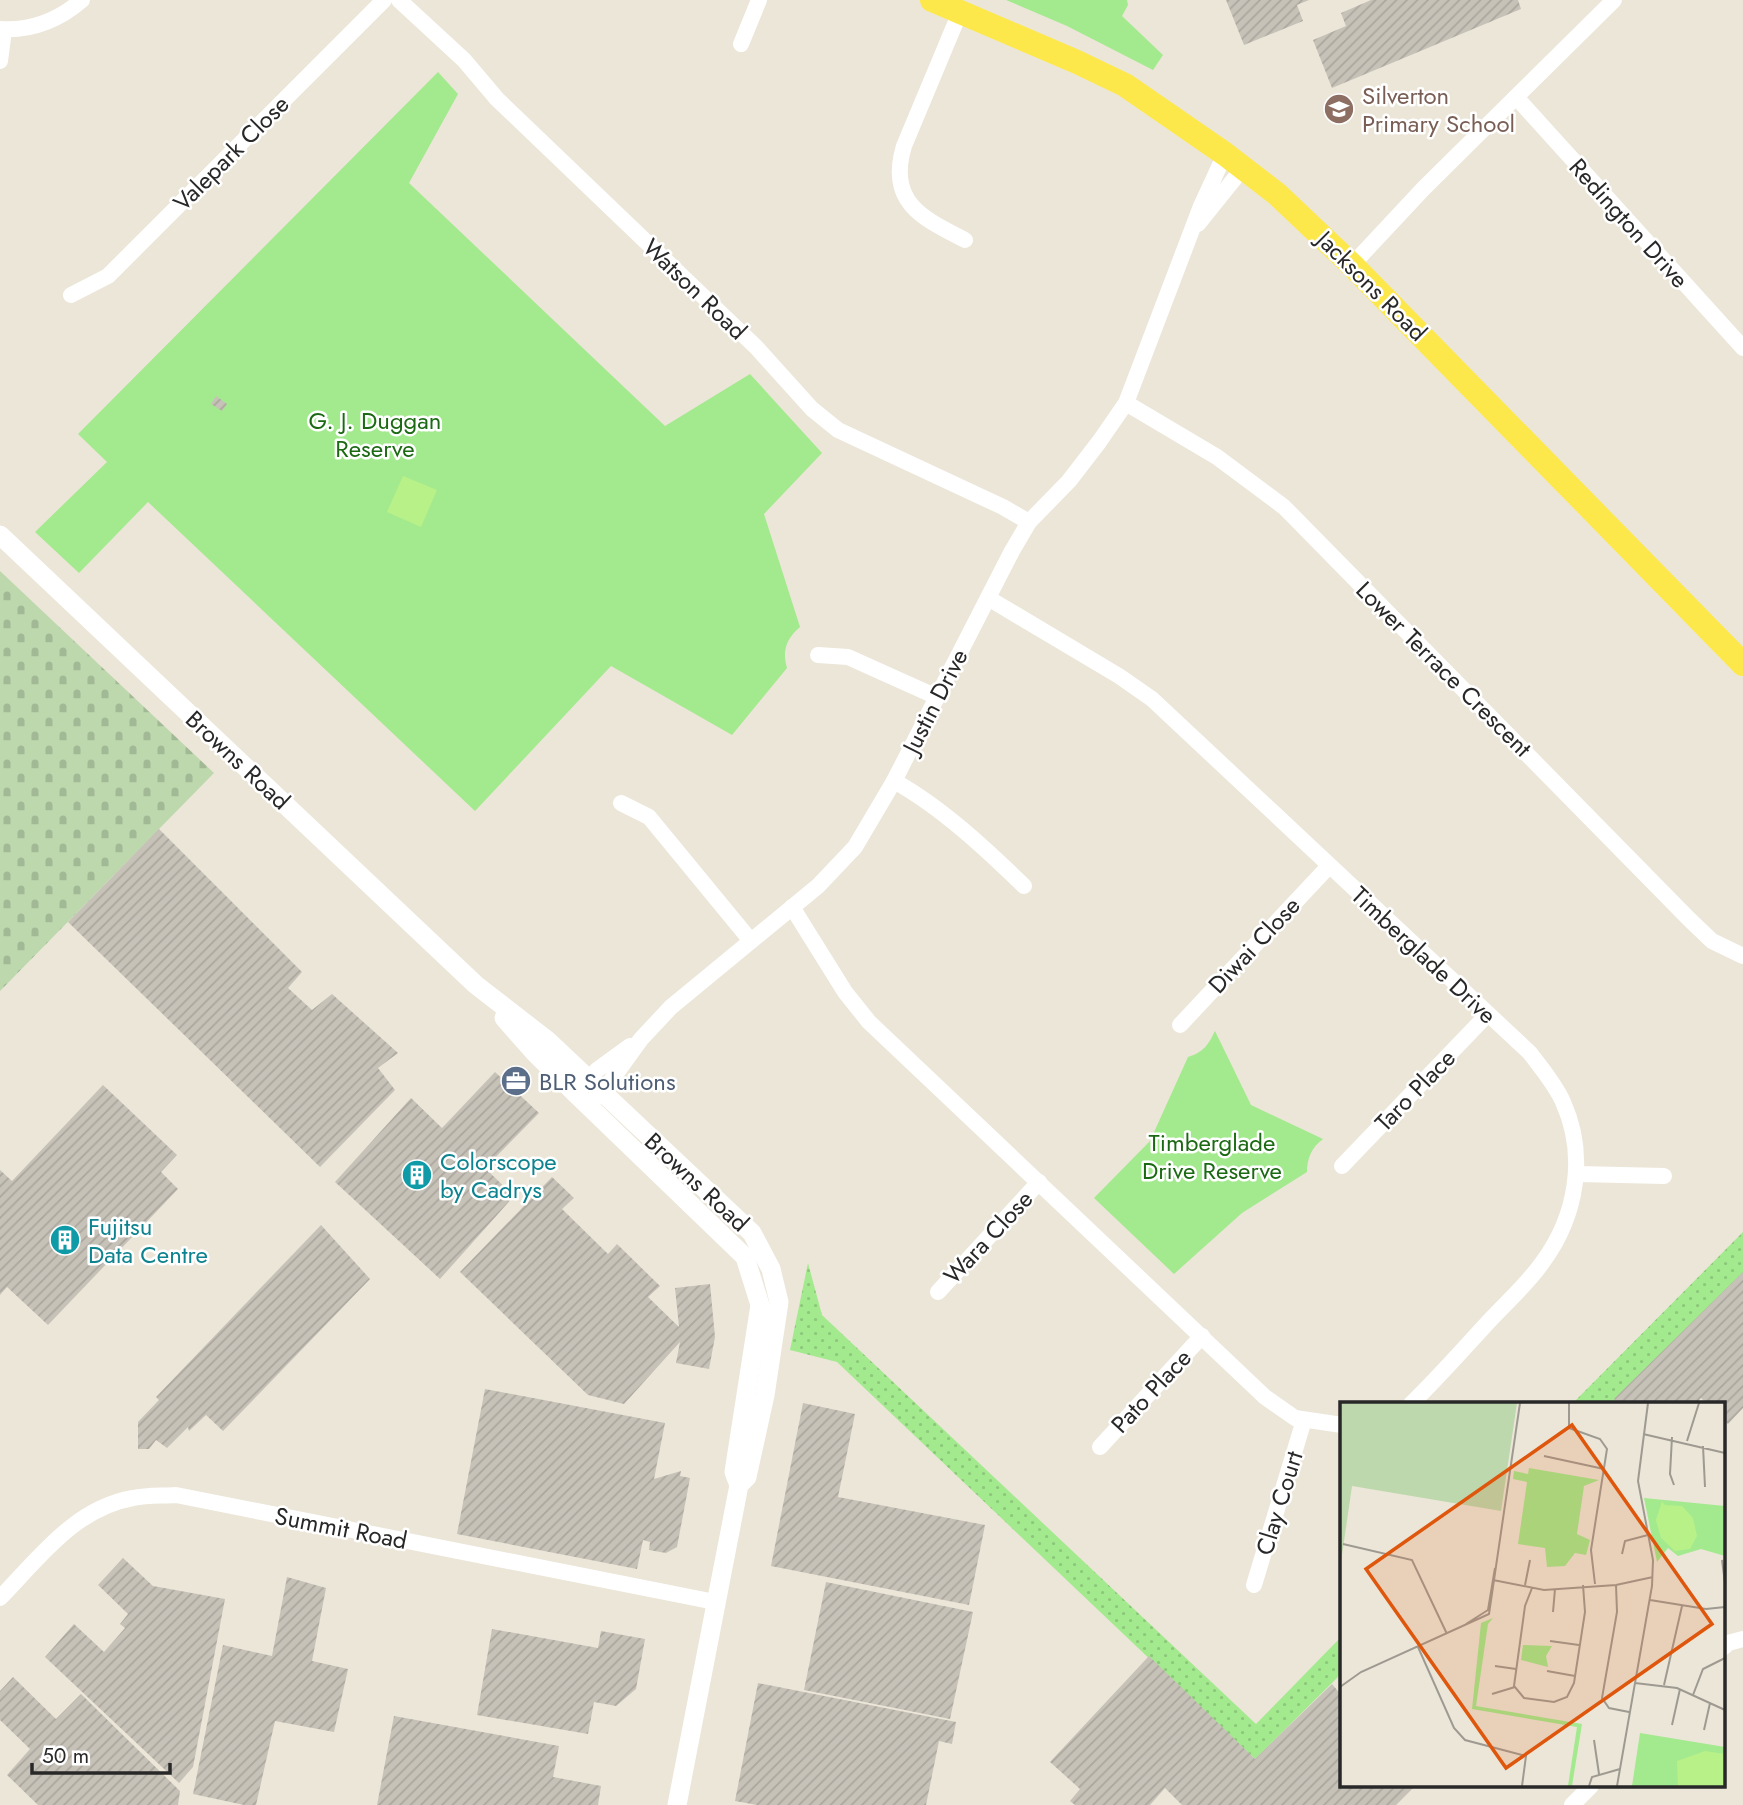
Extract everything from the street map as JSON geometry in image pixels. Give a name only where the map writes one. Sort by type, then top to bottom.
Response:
[{"type":"main road","name":"Jacksons Road","points":[[932,0],[1125,85],[1234,161],[1302,216],[1743,664]]},
{"type":"street","points":[[0,61],[2,30],[39,25],[82,0]]},
{"type":"street","name":"Valepark Close","points":[[71,295],[108,276],[384,0]]},
{"type":"street","name":"Watson Road","points":[[399,0],[464,60],[496,99],[756,347],[812,409],[838,430],[1003,507],[1028,522]]},
{"type":"street","points":[[741,44],[760,0]]},
{"type":"street","points":[[1352,264],[1423,189],[1614,0]]},
{"type":"street","points":[[960,12],[904,146],[898,169],[904,195],[912,205],[940,227],[965,240]]},
{"type":"street","name":"Redington Drive","points":[[1516,97],[1743,348]]},
{"type":"street","name":"Justin Drive","points":[[1192,232],[1234,161]]},
{"type":"street","name":"Justin Drive","points":[[588,1093],[678,1000],[818,886],[855,847],[894,781],[1028,522],[1069,481],[1126,403],[1200,206],[1234,161]]},
{"type":"street","name":"Lower Terrace Crescent","points":[[1126,403],[1217,457],[1284,507],[1689,919],[1712,941],[1743,956]]},
{"type":"street","name":"Browns Road","points":[[0,535],[476,985],[547,1040],[588,1093],[752,1233],[771,1269],[779,1302],[765,1395],[747,1477],[739,1485],[677,1805]]},
{"type":"street","name":"Timberglade Drive","points":[[988,598],[1119,676],[1152,699],[1530,1053],[1562,1100],[1573,1132],[1577,1174],[1565,1222],[1552,1250],[1541,1266],[1413,1402]]},
{"type":"street","points":[[818,654],[848,657],[937,696]]},
{"type":"street","points":[[894,781],[924,799],[1003,865],[1024,887]]},
{"type":"street","points":[[621,803],[649,817],[751,941]]},
{"type":"street","name":"Diwai Close","points":[[1180,1025],[1329,866]]},
{"type":"street","points":[[792,907],[858,1010],[1265,1397],[1284,1412],[1304,1420],[1340,1425]]},
{"type":"street","name":"Taro Place","points":[[1342,1166],[1487,1015]]},
{"type":"street","points":[[1577,1174],[1664,1176]]},
{"type":"street","name":"Wara Close","points":[[938,1292],[1039,1182]]},
{"type":"street","name":"Pato Place","points":[[1100,1447],[1202,1336]]},
{"type":"street","name":"Clay Court","points":[[1254,1585],[1304,1420]]},
{"type":"street","name":"Summit Road","points":[[0,1598],[65,1531],[99,1508],[133,1498],[176,1495],[715,1602]]},
{"type":"street","points":[[1726,1645],[1743,1639]]},
{"type":"street","points":[[1572,1805],[1590,1787]]},
{"type":"green space","points":[[1006,0],[1127,0],[1128,5],[1122,16],[1163,55],[1153,70],[1067,26]]},
{"type":"green space","name":"G. J. Duggan Reserve","points":[[438,72],[458,94],[409,183],[665,426],[750,374],[822,453],[764,514],[800,627],[786,646],[787,668],[732,735],[611,666],[475,811],[148,502],[79,573],[35,532],[107,462],[78,434]]},
{"type":"green space","points":[[403,476],[437,490],[421,527],[387,512]]},
{"type":"green space","points":[[0,571],[214,773],[0,991]]},
{"type":"green space","name":"Timberglade Drive Reserve","points":[[1215,1031],[1251,1105],[1323,1139],[1311,1153],[1307,1172],[1242,1213],[1174,1274],[1094,1198],[1150,1141],[1188,1057],[1205,1047]]},
{"type":"green space","points":[[1743,1232],[1743,1273],[1614,1402],[1574,1402]]},
{"type":"green space","points":[[808,1263],[822,1315],[1256,1724],[1340,1638],[1340,1675],[1255,1759],[837,1362],[790,1350]]},
{"type":"building","points":[[1226,0],[1309,0],[1297,5],[1303,21],[1244,45]]},
{"type":"building","points":[[1371,0],[1518,0],[1521,9],[1332,88],[1313,40],[1346,26],[1341,13]]},
{"type":"building","points":[[216,396],[227,404],[222,411],[211,404]]},
{"type":"building","points":[[159,829],[302,972],[288,988],[312,1010],[332,994],[398,1053],[378,1068],[395,1090],[320,1167],[68,922]]},
{"type":"building","name":"Colorscope by Cadrys","points":[[495,1072],[539,1113],[485,1168],[514,1196],[440,1279],[335,1182],[411,1098],[442,1128]]},
{"type":"building","name":"Fujitsu Data Centre","points":[[103,1085],[177,1155],[161,1172],[178,1189],[48,1325],[7,1287],[0,1295],[0,1170],[12,1181]]},
{"type":"building","points":[[552,1177],[574,1198],[562,1209],[608,1254],[617,1244],[660,1286],[648,1297],[679,1327],[675,1288],[710,1284],[715,1337],[709,1369],[676,1363],[680,1342],[624,1404],[588,1395],[460,1272]]},
{"type":"building","points":[[321,1225],[370,1279],[223,1431],[206,1415],[189,1431],[188,1427],[167,1448],[156,1440],[149,1449],[138,1449],[138,1422],[159,1400],[156,1397]]},
{"type":"building","points":[[1743,1272],[1743,1408],[1728,1424],[1726,1402],[1705,1402],[1701,1398],[1698,1402],[1617,1402],[1614,1399]]},
{"type":"building","points":[[485,1389],[665,1423],[654,1479],[681,1471],[680,1476],[690,1478],[677,1547],[666,1553],[649,1550],[650,1542],[643,1540],[637,1569],[457,1534]]},
{"type":"building","points":[[803,1403],[855,1414],[838,1497],[985,1525],[969,1605],[771,1566]]},
{"type":"building","points":[[123,1558],[153,1586],[225,1599],[193,1767],[179,1783],[45,1657],[74,1624],[104,1652],[125,1628],[120,1624],[128,1614],[98,1585]]},
{"type":"building","points":[[287,1577],[326,1588],[312,1661],[348,1669],[334,1732],[275,1721],[256,1805],[193,1794],[223,1645],[272,1656]]},
{"type":"building","points":[[826,1582],[973,1612],[950,1719],[804,1690]]},
{"type":"building","points":[[492,1629],[598,1648],[601,1631],[645,1639],[636,1689],[616,1706],[594,1702],[588,1734],[477,1715]]},
{"type":"building","points":[[1149,1656],[1255,1759],[1332,1684],[1340,1694],[1340,1787],[1414,1787],[1396,1805],[1182,1805],[1165,1788],[1150,1805],[1075,1805],[1070,1801],[1080,1789],[1050,1762]]},
{"type":"building","points":[[13,1677],[56,1719],[81,1694],[180,1791],[178,1805],[38,1805],[7,1775],[30,1749],[0,1720],[0,1691]]},
{"type":"building","points":[[758,1683],[956,1722],[952,1744],[939,1741],[926,1805],[757,1805],[735,1801]]},
{"type":"building","points":[[394,1716],[559,1746],[553,1777],[601,1786],[598,1805],[377,1805]]},
{"type":"place","name":"Silverton Primary School","points":[[1339,109]]},
{"type":"place","name":"BLR Solutions","points":[[516,1081]]},
{"type":"place","name":"Colorscope by Cadrys","points":[[417,1175]]},
{"type":"place","name":"Fujitsu Data Centre","points":[[65,1240]]}]
